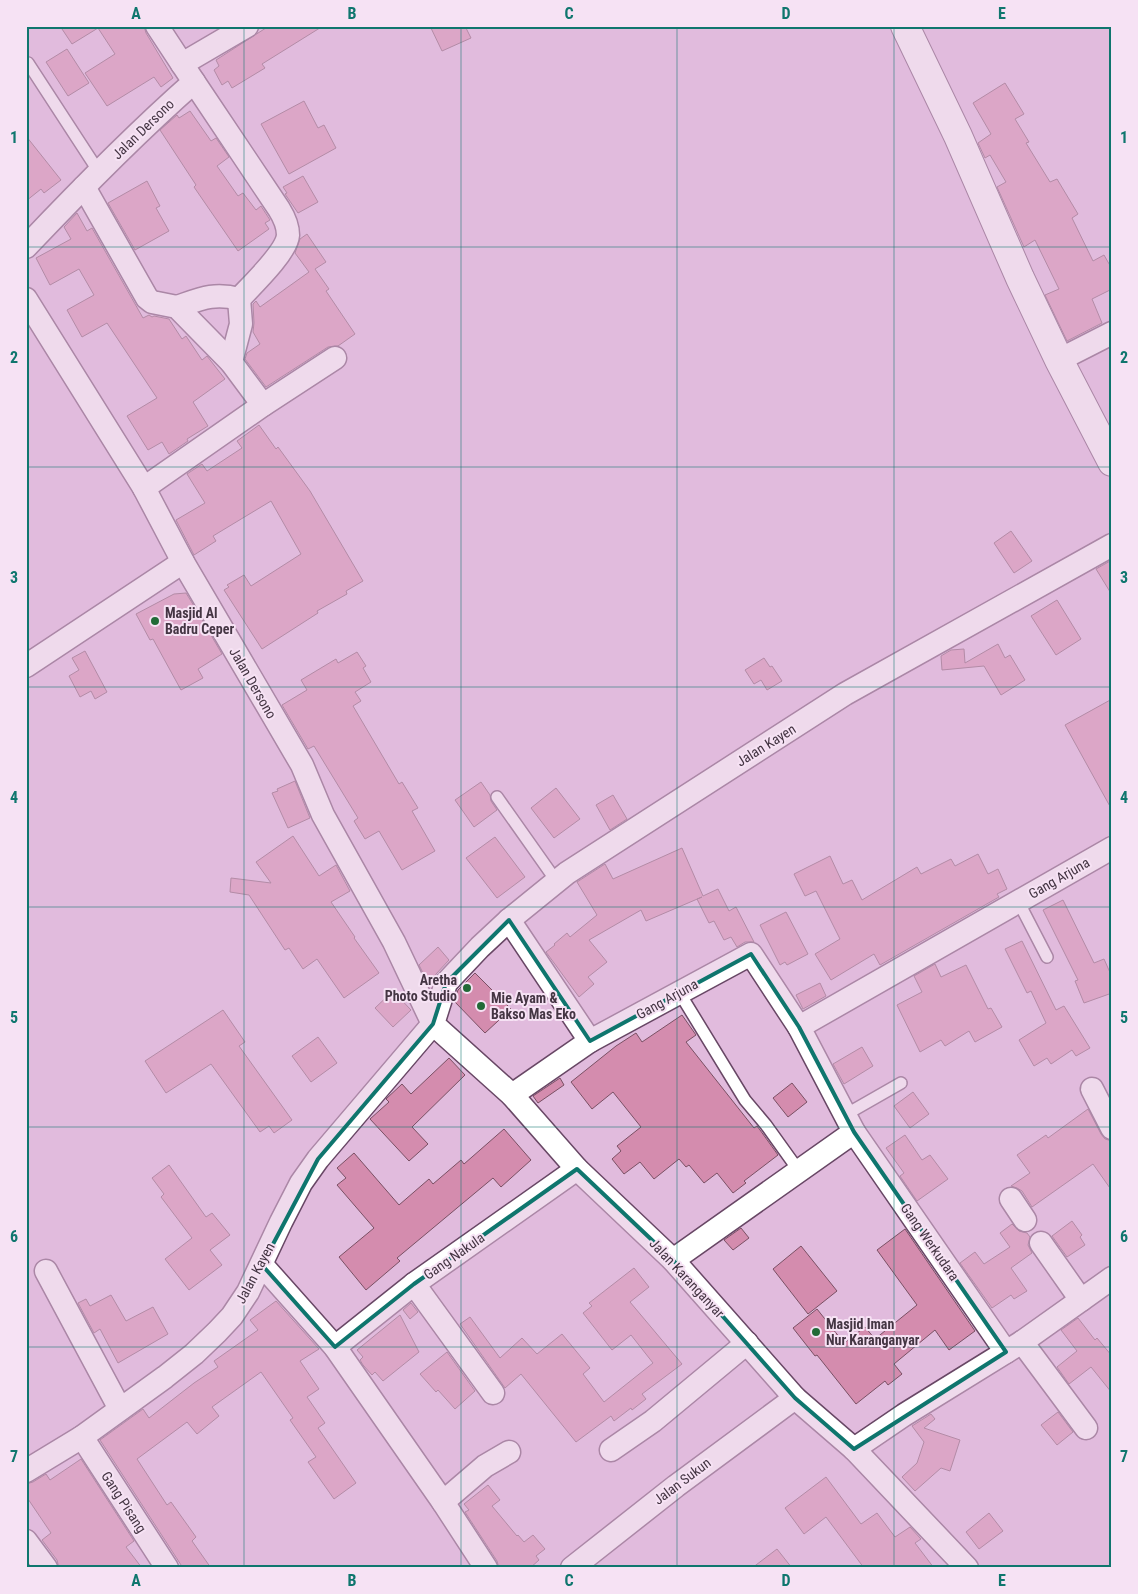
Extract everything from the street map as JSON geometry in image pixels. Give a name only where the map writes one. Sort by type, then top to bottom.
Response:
[{"type":"main road","points":[[904,26],[958,136],[1020,278],[1059,360],[1112,462]]},
{"type":"street","points":[[157,26],[279,209],[285,219],[287,228],[288,237],[276,258],[238,299],[241,324],[230,362]]},
{"type":"street","name":"Jalan Dersono","points":[[26,247],[70,200],[153,118],[188,73],[247,26]]},
{"type":"street","points":[[92,180],[143,293],[152,302],[177,307],[207,297],[224,295],[238,299]]},
{"type":"street","name":"Jalan Dersono","points":[[26,299],[144,488],[182,562],[302,765],[323,815],[394,942],[433,1024]]},
{"type":"street","points":[[177,307],[230,362],[263,405]]},
{"type":"street","points":[[1059,360],[1112,333]]},
{"type":"street","points":[[144,488],[263,405],[335,358]]},
{"type":"street","name":"Jalan Kayen","points":[[26,1472],[82,1436],[165,1377],[194,1354],[232,1316],[248,1292],[301,1183],[318,1159],[433,1024],[446,983],[509,920],[567,873],[845,694],[1112,545]]},
{"type":"street","points":[[26,666],[182,562]]},
{"type":"street","name":"Gang Arjuna","points":[[799,1027],[1112,848]]},
{"type":"street","points":[[509,920],[590,1041]]},
{"type":"street","name":"Gang Arjuna","points":[[512,1095],[590,1041],[751,954],[799,1027],[850,1124]]},
{"type":"street","name":"Jalan Karanganyar","points":[[433,1024],[512,1095],[577,1169],[673,1260],[795,1398],[854,1449],[966,1568]]},
{"type":"street","points":[[1092,1089],[1112,1128]]},
{"type":"street","points":[[673,1260],[799,1171],[850,1124]]},
{"type":"street","name":"Gang Werkudara","points":[[850,1124],[1014,1347],[1086,1428]]},
{"type":"street","name":"Gang Nakula","points":[[335,1347],[414,1284],[577,1169]]},
{"type":"street","points":[[1010,1199],[1025,1220]]},
{"type":"street","points":[[1041,1243],[1081,1300]]},
{"type":"street","points":[[262,1265],[335,1347],[444,1502],[486,1568]]},
{"type":"street","points":[[46,1271],[120,1409]]},
{"type":"street","points":[[854,1449],[904,1415],[1014,1347],[1112,1278]]},
{"type":"street","points":[[414,1284],[493,1393]]},
{"type":"street","points":[[611,1450],[653,1421],[747,1343]]},
{"type":"street","name":"Jalan Sukun","points":[[572,1568],[676,1486],[795,1398]]},
{"type":"street","name":"Gang Pisang","points":[[82,1436],[167,1568]]},
{"type":"street","points":[[444,1502],[486,1466],[509,1452]]},
{"type":"street","points":[[26,1541],[46,1568]]},
{"type":"lane","points":[[28,63],[92,180]]},
{"type":"lane","points":[[497,797],[557,882]]},
{"type":"lane","points":[[1018,901],[1047,957]]},
{"type":"lane","points":[[679,992],[745,1100],[766,1125],[799,1171]]},
{"type":"lane","points":[[850,1124],[900,1083]]},
{"type":"highlighted area","points":[[509,920],[590,1041],[751,954],[799,1027],[854,1132],[1006,1352],[854,1449],[795,1398],[673,1260],[577,1169],[414,1284],[335,1347],[262,1265],[318,1159],[433,1024],[446,983]]},
{"type":"building","points":[[60,26],[144,26],[146,33],[173,78],[161,87],[154,77],[107,106],[85,73],[115,54],[98,28],[72,44]]},
{"type":"building","points":[[269,26],[323,26],[262,64],[265,68],[232,88],[228,81],[222,85],[214,70],[219,66],[216,60]]},
{"type":"building","points":[[430,26],[465,26],[471,38],[442,51]]},
{"type":"building","points":[[67,49],[89,83],[68,96],[46,62]]},
{"type":"building","points":[[1005,83],[1024,114],[1015,119],[1029,142],[1026,143],[1050,182],[1057,179],[1078,214],[1072,218],[1093,261],[1104,255],[1112,269],[1112,289],[1092,299],[1102,323],[1067,341],[1045,295],[1059,289],[1035,240],[1024,247],[997,187],[1006,182],[990,155],[985,158],[978,143],[991,134],[973,103]]},
{"type":"building","points":[[304,101],[318,128],[324,125],[336,148],[289,174],[261,124]]},
{"type":"building","points":[[190,111],[211,141],[216,138],[229,157],[217,166],[238,196],[243,193],[256,210],[261,206],[270,220],[265,223],[269,229],[238,251],[194,187],[196,185],[160,130],[177,115],[179,118]]},
{"type":"building","points":[[26,136],[61,180],[44,193],[41,189],[26,201]]},
{"type":"building","points":[[303,176],[318,202],[298,213],[285,194],[287,193],[283,187]]},
{"type":"building","points":[[147,181],[160,206],[156,208],[169,231],[135,250],[108,203]]},
{"type":"building","points":[[77,213],[87,231],[92,228],[143,318],[149,315],[169,319],[182,339],[186,336],[202,360],[207,356],[225,379],[193,402],[208,426],[187,439],[188,441],[169,454],[162,442],[148,450],[127,416],[157,398],[107,323],[82,337],[67,310],[94,295],[79,269],[50,285],[36,258],[71,239],[64,227]]},
{"type":"building","points":[[307,234],[326,262],[315,269],[329,289],[326,291],[355,334],[338,346],[328,347],[266,387],[245,359],[247,353],[260,344],[253,332],[253,304],[256,301],[260,307],[309,272],[295,253],[300,239]]},
{"type":"building","points":[[259,425],[276,449],[278,447],[310,491],[363,581],[346,591],[347,594],[317,611],[318,613],[262,649],[224,590],[229,587],[227,585],[244,575],[251,586],[301,554],[271,501],[213,536],[216,541],[194,555],[176,520],[205,503],[187,474],[202,464],[207,471],[242,448],[237,441]]},
{"type":"building","points":[[1011,531],[1032,561],[1014,573],[994,543]]},
{"type":"building","points":[[1112,560],[1112,595],[1096,569]]},
{"type":"building","points":[[186,593],[194,606],[194,610],[201,618],[222,654],[198,669],[203,678],[181,690],[153,639],[150,640],[136,614],[174,594]]},
{"type":"building","points":[[1057,600],[1081,639],[1056,655],[1031,616]]},
{"type":"building","points":[[998,644],[1005,658],[1010,655],[1025,680],[1001,695],[984,666],[942,670],[941,656],[951,650],[964,649],[965,663]]},
{"type":"building","points":[[85,651],[107,692],[95,699],[91,691],[80,697],[69,676],[79,670],[72,658]]},
{"type":"building","points":[[357,652],[366,666],[363,668],[371,682],[355,692],[361,701],[353,706],[399,784],[402,782],[418,808],[412,811],[435,851],[402,870],[379,831],[365,839],[354,821],[358,818],[314,746],[308,749],[282,705],[307,690],[301,680],[336,659],[338,663]]},
{"type":"building","points":[[764,658],[782,681],[767,690],[761,680],[754,684],[745,670]]},
{"type":"building","points":[[1112,699],[1112,810],[1065,725]]},
{"type":"building","points":[[295,781],[310,818],[288,828],[272,793]]},
{"type":"building","points":[[481,782],[497,810],[474,827],[455,800]]},
{"type":"building","points":[[556,788],[580,819],[554,838],[531,808]]},
{"type":"building","points":[[613,795],[627,819],[610,830],[596,805]]},
{"type":"building","points":[[293,836],[319,876],[336,865],[350,891],[331,902],[379,973],[344,998],[317,959],[303,969],[289,948],[285,950],[249,895],[230,892],[231,878],[271,883],[256,862]]},
{"type":"building","points":[[495,837],[525,877],[497,898],[466,858]]},
{"type":"building","points":[[682,848],[703,896],[718,889],[729,911],[736,907],[754,942],[745,942],[737,947],[731,937],[724,940],[714,921],[709,923],[697,899],[646,921],[641,910],[589,940],[607,962],[588,977],[594,984],[579,997],[546,952],[567,933],[570,937],[597,915],[577,882],[605,864],[613,879]]},
{"type":"building","points":[[978,854],[988,874],[998,869],[1007,889],[997,894],[999,897],[880,965],[874,954],[831,980],[815,954],[840,939],[816,891],[805,896],[794,874],[830,856],[843,884],[852,880],[862,900],[917,867],[921,874],[951,859],[955,866]]},
{"type":"building","points":[[1063,900],[1094,963],[1104,959],[1112,977],[1112,993],[1084,1003],[1075,981],[1078,980],[1043,910]]},
{"type":"building","points":[[786,912],[808,954],[787,965],[785,962],[780,965],[760,925]]},
{"type":"building","points":[[1022,941],[1056,1010],[1064,1006],[1090,1048],[1076,1056],[1072,1050],[1051,1064],[1047,1058],[1034,1066],[1019,1040],[1046,1023],[1031,991],[1027,993],[1005,949]]},
{"type":"building","points":[[438,947],[449,960],[436,974],[432,983],[419,965]]},
{"type":"building","points":[[935,964],[941,977],[966,965],[988,1009],[991,1008],[1002,1027],[975,1042],[969,1031],[945,1046],[941,1040],[920,1052],[897,1005],[922,992],[914,976]]},
{"type":"building","points":[[475,973],[511,1009],[485,1033],[454,1001],[458,990]]},
{"type":"building","points":[[820,983],[826,996],[803,1009],[796,995]]},
{"type":"building","points":[[393,991],[411,1010],[393,1027],[375,1008]]},
{"type":"building","points":[[223,1010],[245,1042],[239,1046],[292,1120],[274,1133],[269,1126],[260,1132],[211,1064],[166,1093],[145,1061]]},
{"type":"building","points":[[682,1015],[696,1035],[686,1042],[754,1128],[757,1126],[778,1155],[744,1181],[746,1183],[733,1193],[717,1173],[704,1183],[689,1165],[686,1167],[679,1159],[654,1179],[640,1162],[624,1174],[612,1159],[621,1151],[617,1146],[641,1127],[613,1092],[592,1109],[571,1082],[616,1046],[636,1033],[642,1042]]},
{"type":"building","points":[[318,1037],[337,1063],[311,1082],[292,1056]]},
{"type":"building","points":[[862,1047],[873,1066],[844,1084],[833,1064]]},
{"type":"building","points":[[449,1058],[465,1075],[412,1127],[428,1144],[409,1161],[370,1119],[389,1102],[386,1099],[402,1084],[411,1094]]},
{"type":"building","points":[[560,1078],[564,1085],[538,1103],[533,1096]]},
{"type":"building","points":[[792,1083],[807,1102],[788,1117],[773,1098]]},
{"type":"building","points":[[913,1092],[929,1114],[910,1128],[894,1106]]},
{"type":"building","points":[[1088,1109],[1101,1134],[1105,1139],[1112,1141],[1112,1191],[1093,1164],[1032,1207],[1022,1191],[1011,1186],[1030,1173],[1017,1155],[1046,1135],[1048,1138]]},
{"type":"building","points":[[504,1129],[531,1160],[501,1187],[493,1178],[397,1258],[400,1261],[366,1290],[339,1257],[374,1228],[337,1185],[346,1178],[337,1168],[354,1153],[399,1205],[429,1179],[433,1184],[461,1160],[464,1164]]},
{"type":"building","points":[[905,1135],[922,1160],[930,1155],[948,1179],[917,1201],[900,1176],[904,1173],[886,1148]]},
{"type":"building","points":[[169,1165],[206,1217],[212,1213],[230,1235],[210,1250],[222,1265],[189,1290],[165,1259],[192,1238],[161,1197],[164,1194],[152,1178]]},
{"type":"building","points":[[1072,1221],[1082,1235],[1080,1237],[1085,1245],[1067,1257],[1052,1236]]},
{"type":"building","points":[[1012,1224],[1019,1231],[1027,1233],[1030,1237],[1028,1245],[1032,1253],[1011,1268],[1027,1291],[1014,1299],[1011,1295],[992,1308],[960,1263],[975,1252],[984,1264],[1010,1247],[1000,1233]]},
{"type":"building","points":[[741,1228],[749,1238],[733,1250],[724,1240]]},
{"type":"building","points":[[905,1229],[975,1331],[949,1350],[935,1330],[894,1364],[902,1374],[888,1385],[885,1381],[856,1404],[793,1328],[817,1309],[844,1343],[865,1327],[875,1339],[917,1305],[877,1250]]},
{"type":"building","points":[[801,1246],[837,1291],[808,1314],[773,1269]]},
{"type":"building","points":[[634,1268],[649,1287],[630,1302],[682,1364],[642,1394],[646,1399],[632,1410],[631,1408],[614,1421],[611,1416],[576,1442],[521,1374],[505,1388],[460,1324],[470,1317],[500,1358],[522,1338],[537,1354],[562,1334],[590,1368],[583,1374],[604,1402],[653,1363],[631,1335],[612,1350],[583,1313],[592,1306],[589,1303]]},
{"type":"building","points":[[111,1295],[126,1321],[153,1307],[168,1334],[118,1363],[100,1329],[94,1333],[78,1303],[86,1299],[90,1306]]},
{"type":"building","points":[[276,1301],[319,1349],[300,1361],[319,1389],[307,1397],[325,1423],[318,1428],[356,1483],[334,1499],[308,1462],[316,1457],[290,1420],[293,1418],[261,1372],[212,1407],[219,1416],[197,1434],[187,1422],[137,1459],[167,1505],[171,1502],[196,1537],[192,1541],[211,1568],[183,1568],[100,1440],[143,1409],[149,1418],[218,1367],[214,1361],[258,1330],[250,1320]]},
{"type":"building","points":[[411,1303],[418,1312],[410,1319],[403,1310]]},
{"type":"building","points":[[400,1315],[419,1352],[383,1381],[375,1372],[372,1375],[363,1365],[360,1360],[363,1357],[357,1350]]},
{"type":"building","points":[[1078,1318],[1095,1340],[1097,1338],[1112,1356],[1112,1393],[1091,1367],[1069,1384],[1057,1367],[1077,1351],[1061,1330]]},
{"type":"building","points":[[447,1352],[475,1391],[455,1409],[420,1374]]},
{"type":"building","points":[[1058,1412],[1073,1432],[1057,1445],[1041,1425]]},
{"type":"building","points":[[931,1414],[935,1419],[924,1428],[960,1440],[950,1471],[941,1468],[915,1491],[902,1477],[917,1463],[924,1442],[912,1426]]},
{"type":"building","points":[[81,1459],[134,1541],[126,1547],[142,1568],[59,1568],[57,1560],[42,1540],[51,1533],[26,1496],[26,1484],[46,1474],[50,1480]]},
{"type":"building","points":[[826,1477],[861,1524],[877,1513],[895,1537],[910,1527],[921,1539],[915,1543],[934,1568],[864,1568],[826,1517],[804,1534],[785,1508]]},
{"type":"building","points":[[488,1485],[500,1500],[492,1506],[517,1536],[524,1542],[533,1535],[545,1549],[536,1556],[539,1560],[530,1568],[499,1568],[497,1561],[465,1512],[469,1510],[464,1504]]},
{"type":"building","points":[[989,1513],[1003,1531],[979,1549],[966,1532]]},
{"type":"building","points":[[777,1549],[792,1568],[752,1568]]},
{"type":"place","name":"Masjid Al Badru Ceper","points":[[155,621]]},
{"type":"place","name":"Aretha Photo Studio","points":[[467,988]]},
{"type":"place","name":"Mie Ayam & Bakso Mas Eko","points":[[481,1006]]},
{"type":"place","name":"Masjid Iman Nur Karanganyar","points":[[816,1332]]}]
